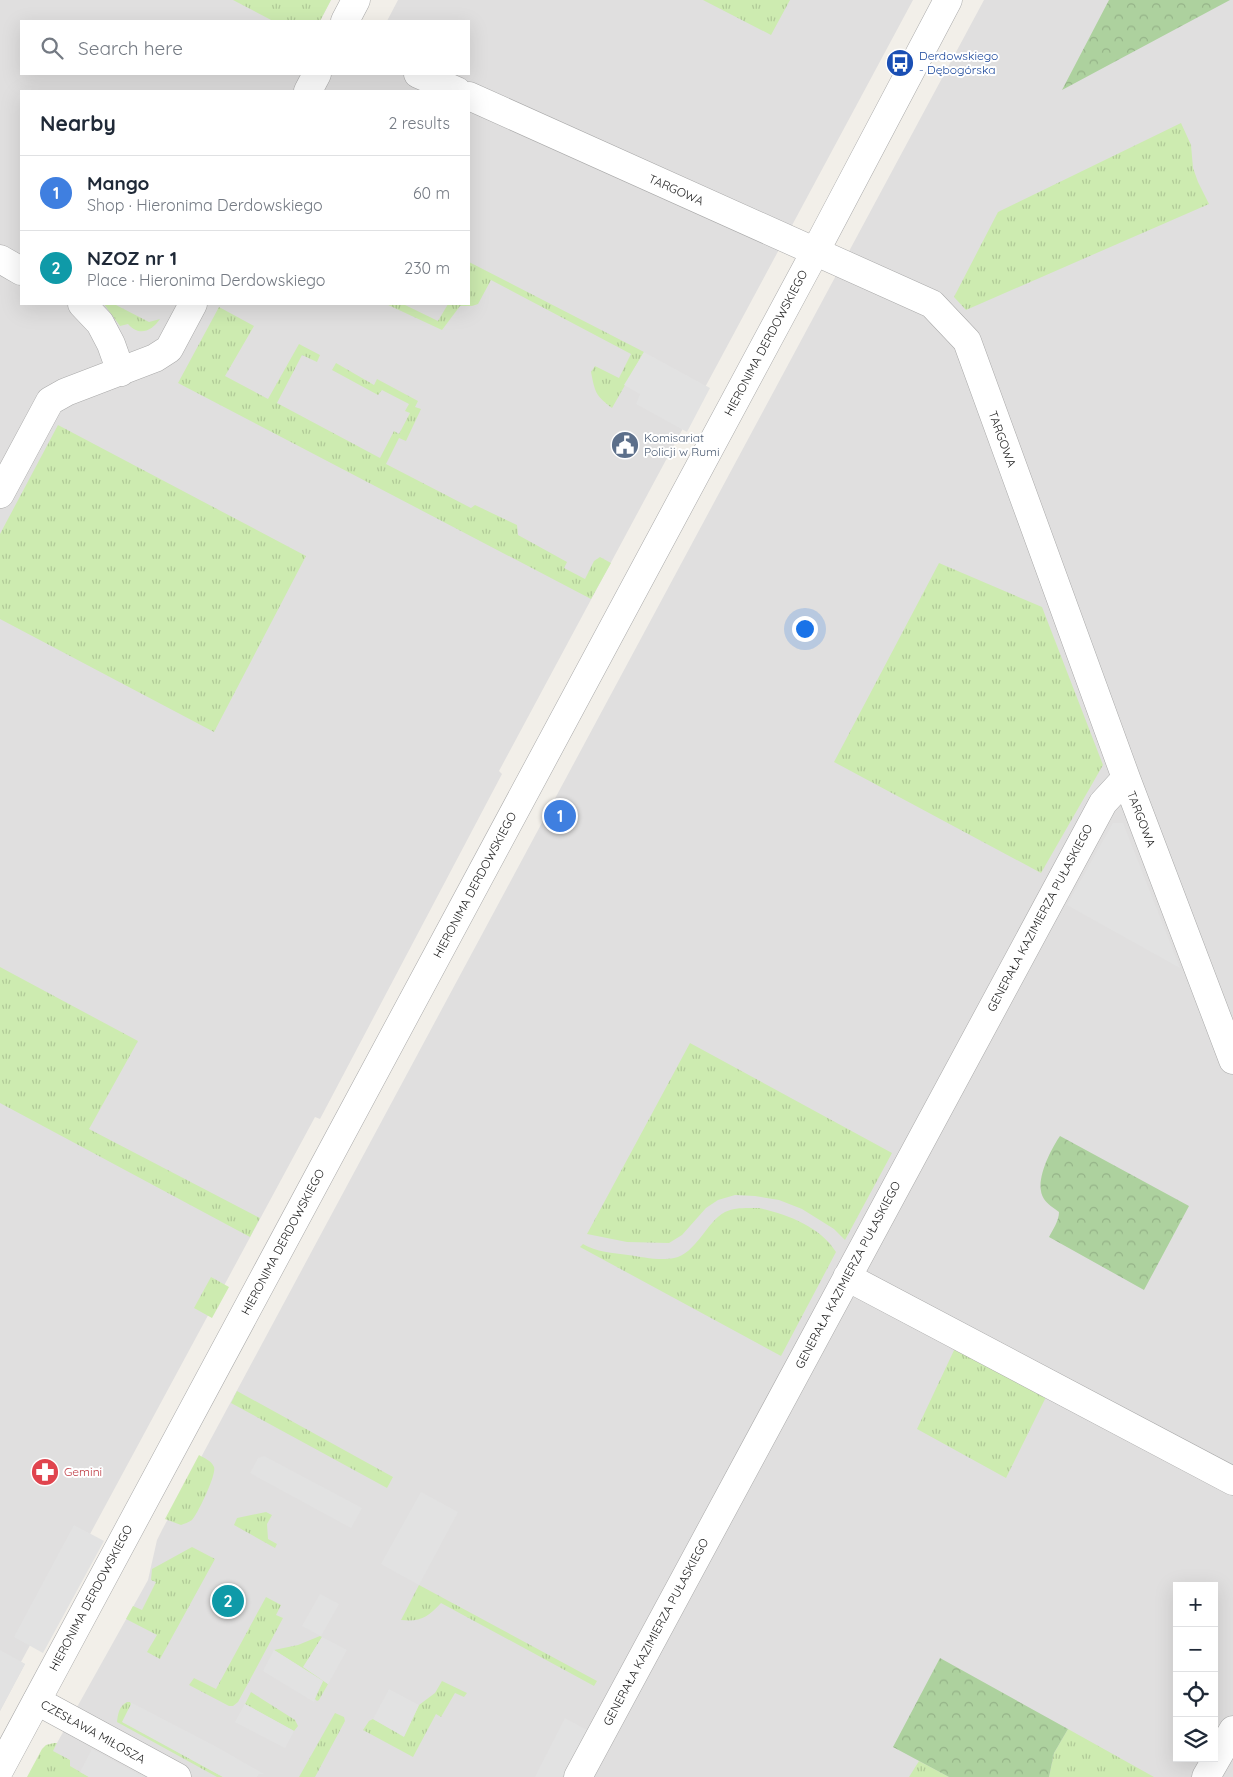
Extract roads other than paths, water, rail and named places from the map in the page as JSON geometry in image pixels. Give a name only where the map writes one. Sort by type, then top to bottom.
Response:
[{"type":"street","points":[[346,20],[356,0]]},
{"type":"street","name":"HIERONIMA DERDOWSKIEGO","points":[[0,1769],[815,252],[948,0]]},
{"type":"street","points":[[309,90],[316,75]]},
{"type":"street","points":[[420,75],[455,90]]},
{"type":"street","name":"TARGOWA","points":[[470,96],[932,304],[967,341],[1126,778],[1233,1060]]},
{"type":"street","points":[[0,259],[20,269]]},
{"type":"street","points":[[83,305],[100,323],[111,344],[121,372]]},
{"type":"street","points":[[0,494],[50,401],[66,392],[155,358],[169,349],[192,305]]},
{"type":"street","name":"GENERAŁA KAZIMIERZA PUŁASKIEGO","points":[[578,1777],[1103,802],[1126,778]]},
{"type":"street","points":[[847,1277],[1233,1480]]},
{"type":"street","name":"CZESŁAWA MIŁOSZA","points":[[36,1701],[177,1777]]},
{"type":"street","points":[[1206,1777],[1233,1730]]},
{"type":"place","name":"Derdowskiego - Dębogórska","points":[[900,63]]},
{"type":"place","name":"Komisariat Policji w Rumi","points":[[625,445]]},
{"type":"place","name":"Mango","points":[[560,816]]},
{"type":"place","name":"Gemini","points":[[45,1472]]},
{"type":"place","name":"NZOZ nr 1","points":[[228,1601]]}]
